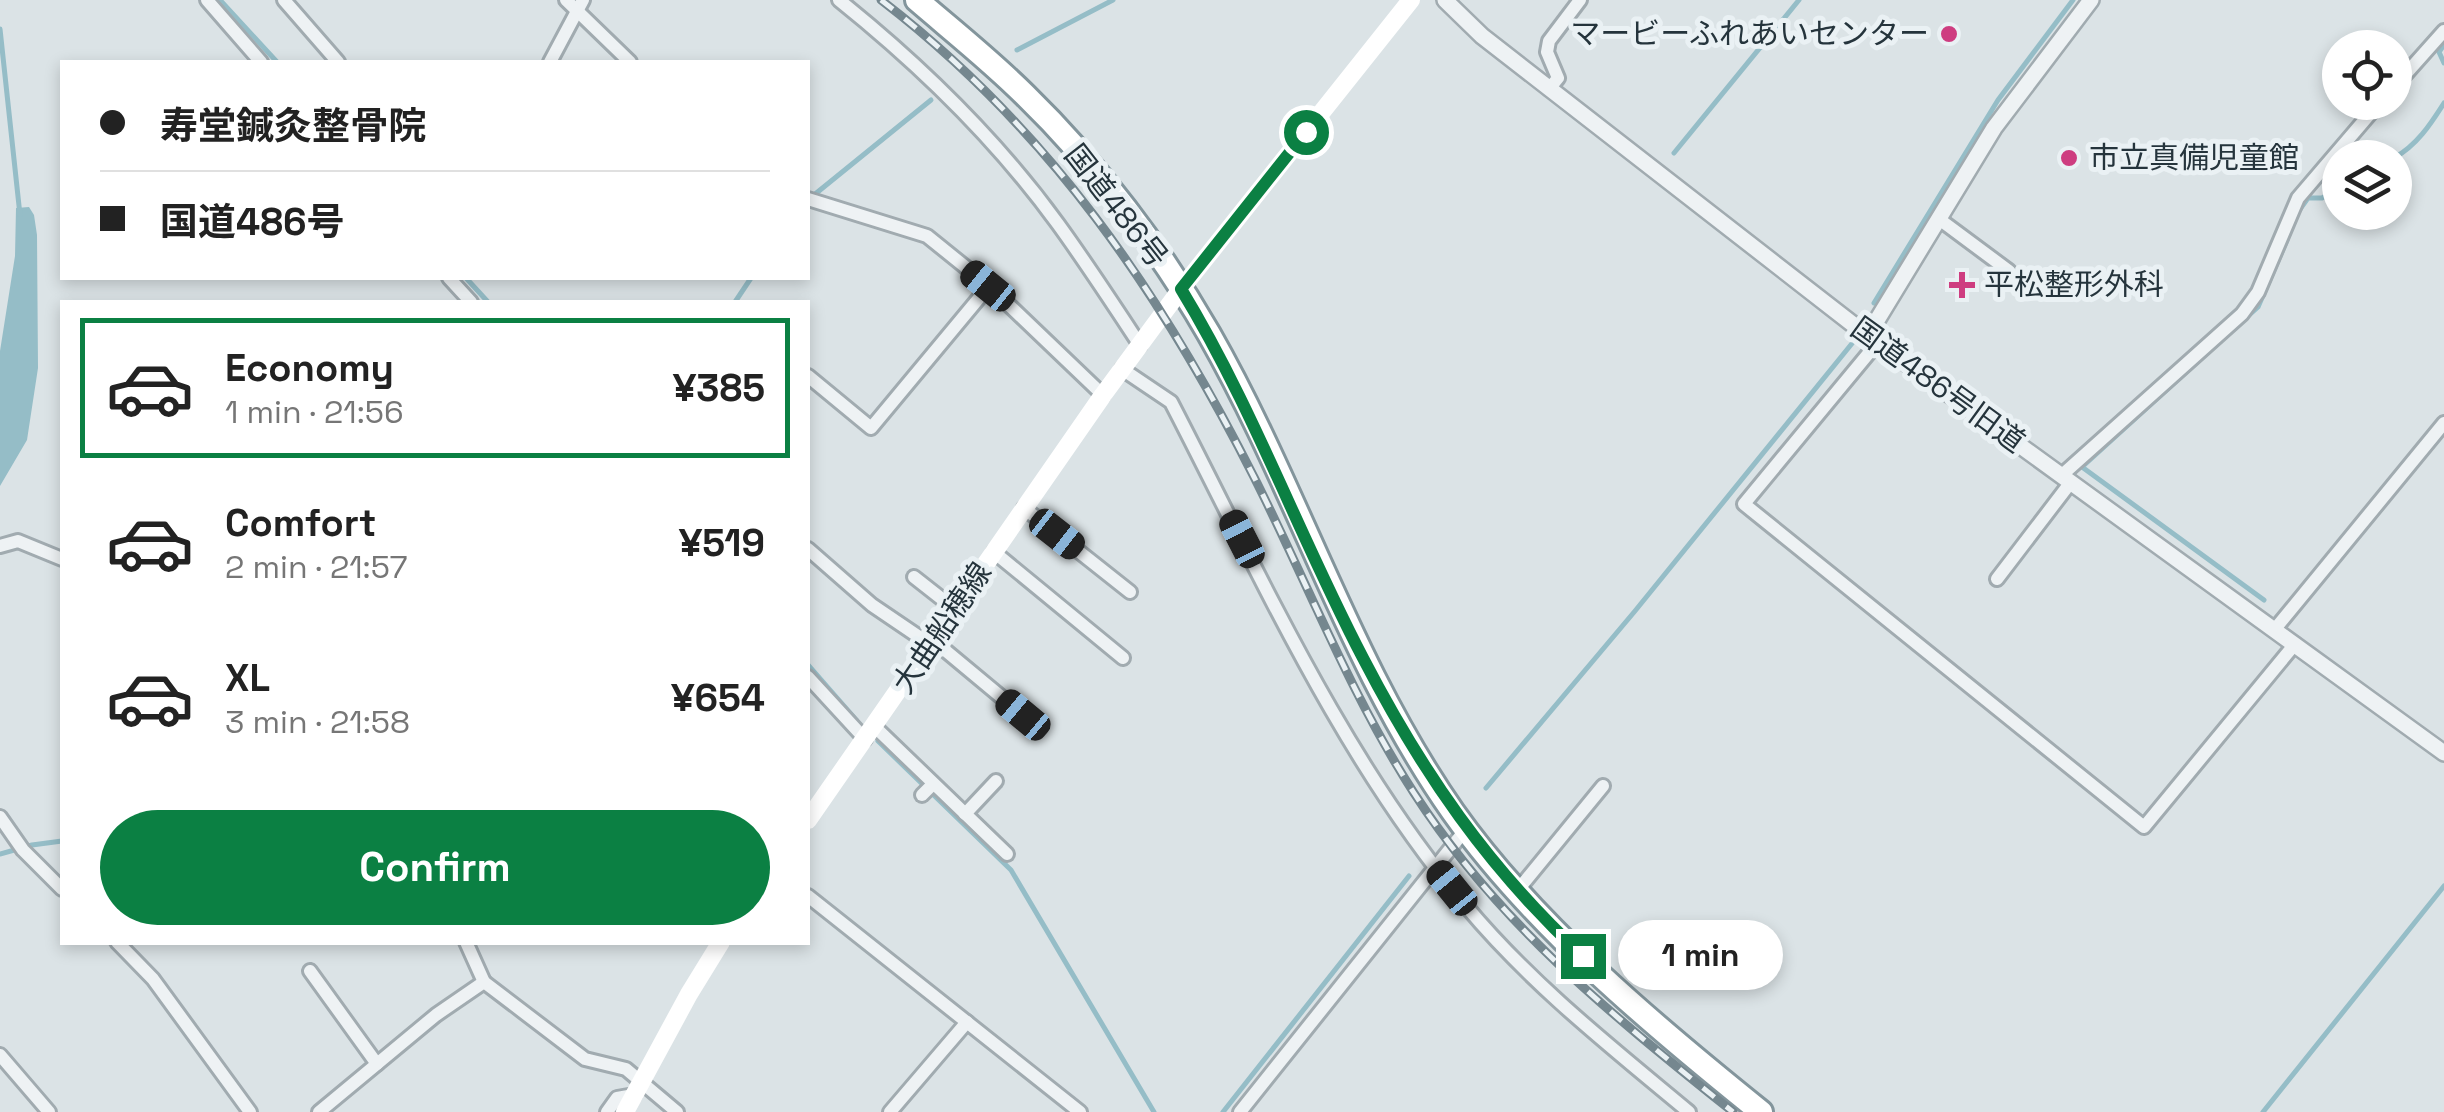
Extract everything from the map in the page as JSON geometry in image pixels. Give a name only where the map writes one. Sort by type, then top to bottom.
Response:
[{"type":"highway","name":"国道486号","points":[[917,0],[1026,96],[1108,188],[1181,289],[1250,413],[1361,654],[1428,774],[1466,829],[1517,891],[1690,1055],[1762,1112]]},
{"type":"main road","name":"大曲船穂線","points":[[810,817],[1140,344],[1411,0]]},
{"type":"main road","points":[[634,1096],[719,945]]},
{"type":"street","points":[[207,0],[259,60]]},
{"type":"street","points":[[284,0],[336,60]]},
{"type":"street","points":[[566,0],[581,6],[628,60]]},
{"type":"street","points":[[840,0],[889,39],[982,132],[1056,222],[1140,344]]},
{"type":"street","name":"国道486号旧道","points":[[1445,0],[1482,36],[1873,339],[2444,753]]},
{"type":"street","points":[[1549,89],[1558,78],[1547,52],[1549,41],[1580,0]]},
{"type":"street","points":[[2091,0],[2003,115],[1939,219],[1873,339],[1744,504],[2144,827],[2296,644]]},
{"type":"street","points":[[551,60],[581,6]]},
{"type":"street","points":[[2412,67],[2444,31]]},
{"type":"street","points":[[1997,579],[2066,479],[2252,303],[2298,198],[2365,120]]},
{"type":"street","points":[[810,200],[927,236],[988,286],[1103,395]]},
{"type":"street","points":[[1939,219],[2009,272]]},
{"type":"street","points":[[451,280],[468,300]]},
{"type":"street","points":[[810,378],[870,428],[988,286]]},
{"type":"street","points":[[1122,369],[1171,402],[1344,733],[1434,868],[1552,998],[1689,1112]]},
{"type":"street","points":[[2275,630],[2444,423]]},
{"type":"street","points":[[1024,508],[1130,592]]},
{"type":"street","points":[[0,546],[18,541],[60,558]]},
{"type":"street","points":[[810,552],[872,605],[932,643],[1023,715]]},
{"type":"street","points":[[994,552],[1123,658]]},
{"type":"street","points":[[914,577],[956,610]]},
{"type":"street","points":[[810,679],[928,790],[965,814],[1007,854]]},
{"type":"street","points":[[965,814],[996,781]]},
{"type":"street","points":[[1517,891],[1603,786]]},
{"type":"street","points":[[0,818],[60,887]]},
{"type":"street","points":[[1240,1112],[1466,829]]},
{"type":"street","points":[[810,898],[1080,1112]]},
{"type":"street","points":[[120,945],[154,979],[250,1112]]},
{"type":"street","points":[[467,945],[484,982],[586,1060],[626,1069],[634,1096]]},
{"type":"street","points":[[310,971],[377,1064]]},
{"type":"street","points":[[319,1112],[484,982]]},
{"type":"street","points":[[890,1112],[968,1022]]},
{"type":"street","points":[[0,1056],[49,1112]]},
{"type":"street","points":[[607,1112],[617,1098],[634,1096],[677,1112]]},
{"type":"water","points":[[29,207],[37,235],[38,368],[27,440],[0,486],[0,351],[15,256],[16,208]]},
{"type":"waterway","points":[[220,0],[275,60]]},
{"type":"waterway","points":[[1017,50],[1113,0]]},
{"type":"waterway","points":[[1674,153],[1799,0]]},
{"type":"waterway","points":[[1874,303],[1998,100],[2073,0]]},
{"type":"waterway","points":[[0,29],[20,215]]},
{"type":"waterway","points":[[2444,45],[2439,52],[2444,63]]},
{"type":"waterway","points":[[810,198],[931,100]]},
{"type":"waterway","points":[[2412,144],[2444,103]]},
{"type":"waterway","points":[[2298,212],[2308,198],[2322,198]]},
{"type":"waterway","points":[[2264,600],[2082,467],[2258,307],[2287,240]]},
{"type":"waterway","points":[[468,280],[486,300]]},
{"type":"waterway","points":[[736,300],[750,280]]},
{"type":"waterway","points":[[1486,788],[1854,341]]},
{"type":"waterway","points":[[810,667],[857,721]]},
{"type":"waterway","points":[[878,741],[1011,870],[1154,1112]]},
{"type":"waterway","points":[[0,854],[60,841]]},
{"type":"waterway","points":[[1223,1112],[1409,876]]},
{"type":"waterway","points":[[2263,1112],[2444,886]]},
{"type":"railway","points":[[881,0],[997,102],[1048,158],[1139,278],[1218,408],[1369,717],[1447,841],[1560,966],[1733,1112]]},
{"type":"place","name":"マービーふれあいセンター","points":[[1949,34]]},
{"type":"place","name":"市立真備児童館","points":[[2069,158]]},
{"type":"place","name":"平松整形外科","points":[[1962,285]]},
{"type":"route","points":[[1306,132],[1181,289],[1250,413],[1361,654],[1428,774],[1492,864],[1583,956]]}]
